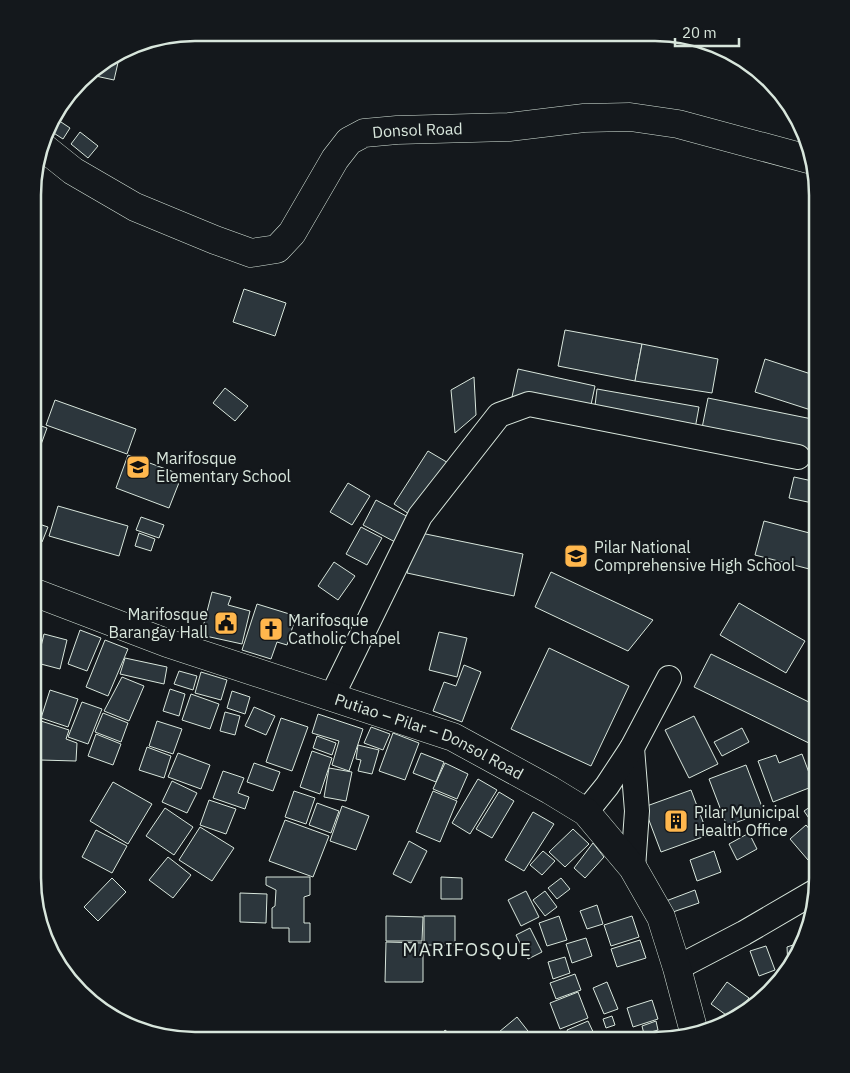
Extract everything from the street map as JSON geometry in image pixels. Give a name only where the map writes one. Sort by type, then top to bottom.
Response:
[{"type":"main road","name":"Donsol Road","points":[[47,151],[72,171],[135,207],[251,253],[277,249],[292,233],[335,159],[349,141],[364,133],[397,130],[509,127],[584,118],[630,117],[678,124],[804,158]]},
{"type":"main road","name":"Putiao – Pilar – Donsol Road","points":[[41,595],[167,643],[453,737],[586,812],[633,868],[661,917],[693,1027]]},
{"type":"street","points":[[332,696],[420,516],[499,415],[529,404],[798,457]]},
{"type":"street","points":[[586,812],[607,786],[632,748],[669,678]]},
{"type":"street","points":[[632,748],[637,811],[633,868]]},
{"type":"street","points":[[677,968],[744,933],[807,896]]},
{"type":"building","points":[[118,62],[114,80],[97,76]]},
{"type":"building","points":[[60,122],[70,128],[63,139],[54,133]]},
{"type":"building","points":[[80,132],[98,146],[88,158],[71,144]]},
{"type":"building","points":[[244,289],[286,303],[275,336],[233,322]]},
{"type":"building","points":[[565,330],[642,344],[635,381],[558,366]]},
{"type":"building","points":[[642,344],[718,359],[712,393],[635,381]]},
{"type":"building","points":[[765,359],[809,373],[809,409],[755,392]]},
{"type":"building","points":[[518,369],[595,386],[589,414],[512,397]]},
{"type":"building","points":[[474,377],[476,415],[455,433],[451,390]]},
{"type":"building","points":[[225,388],[248,406],[235,421],[213,403]]},
{"type":"building","points":[[597,389],[699,407],[694,434],[594,414]]},
{"type":"building","points":[[708,398],[809,418],[809,454],[701,433]]},
{"type":"building","points":[[55,400],[136,429],[127,454],[46,425]]},
{"type":"building","points":[[41,426],[47,428],[41,444]]},
{"type":"building","points":[[428,451],[450,464],[415,518],[394,504]]},
{"type":"building","points":[[128,455],[182,475],[169,508],[116,488]]},
{"type":"building","points":[[794,477],[809,480],[809,502],[789,498]]},
{"type":"building","points":[[348,483],[370,496],[352,525],[330,512]]},
{"type":"building","points":[[376,500],[410,518],[397,543],[363,525]]},
{"type":"building","points":[[58,506],[128,526],[119,556],[49,536]]},
{"type":"building","points":[[141,517],[164,525],[159,538],[136,530]]},
{"type":"building","points":[[764,521],[809,533],[808,569],[755,555]]},
{"type":"building","points":[[41,525],[48,527],[41,542]]},
{"type":"building","points":[[361,527],[382,538],[367,565],[346,554]]},
{"type":"building","points":[[416,532],[523,554],[514,596],[407,573]]},
{"type":"building","points":[[139,533],[155,539],[151,551],[135,546]]},
{"type":"building","points":[[334,562],[355,576],[338,600],[318,586]]},
{"type":"building","points":[[551,572],[653,620],[628,651],[535,607]]},
{"type":"building","name":"Marifosque Barangay Hall","points":[[212,592],[231,597],[228,605],[250,611],[242,644],[201,635]]},
{"type":"building","points":[[739,603],[805,641],[786,673],[720,635]]},
{"type":"building","name":"Marifosque Catholic Chapel","points":[[257,604],[296,616],[287,645],[277,642],[271,659],[242,650]]},
{"type":"building","points":[[80,630],[101,638],[87,671],[68,664]]},
{"type":"building","points":[[439,632],[467,638],[457,677],[429,670]]},
{"type":"building","points":[[44,634],[67,640],[60,669],[41,664],[41,646]]},
{"type":"building","points":[[105,640],[128,649],[108,696],[86,687]]},
{"type":"building","points":[[549,648],[629,686],[591,766],[511,729]]},
{"type":"building","points":[[711,654],[808,702],[808,743],[694,687]]},
{"type":"building","points":[[125,658],[167,667],[164,684],[120,674]]},
{"type":"building","points":[[464,665],[481,672],[462,722],[433,711],[444,682],[456,686]]},
{"type":"building","points":[[179,671],[197,676],[193,690],[174,684]]},
{"type":"building","points":[[201,672],[227,680],[221,700],[195,693]]},
{"type":"building","points":[[122,677],[144,686],[129,721],[104,711]]},
{"type":"building","points":[[170,689],[185,694],[179,716],[163,711]]},
{"type":"building","points":[[50,690],[78,699],[68,727],[41,718]]},
{"type":"building","points":[[232,691],[250,697],[245,714],[227,708]]},
{"type":"building","points":[[191,694],[219,704],[210,729],[182,720]]},
{"type":"building","points":[[82,702],[102,709],[88,744],[68,737]]},
{"type":"building","points":[[254,707],[275,716],[266,735],[245,726]]},
{"type":"building","points":[[225,712],[240,716],[235,735],[220,731]]},
{"type":"building","points":[[103,713],[128,723],[121,742],[95,732]]},
{"type":"building","points":[[318,714],[363,729],[349,771],[332,765],[339,741],[312,733]]},
{"type":"building","points":[[694,716],[718,764],[689,778],[665,730]]},
{"type":"building","points":[[281,718],[308,727],[292,771],[266,762]]},
{"type":"building","points":[[41,721],[69,730],[66,739],[77,743],[76,761],[41,760]]},
{"type":"building","points":[[157,721],[182,729],[173,754],[149,746]]},
{"type":"building","points":[[371,727],[390,734],[383,750],[364,743]]},
{"type":"building","points":[[742,728],[749,742],[722,756],[714,742]]},
{"type":"building","points":[[393,733],[419,743],[405,780],[379,771]]},
{"type":"building","points":[[96,734],[121,744],[113,765],[88,756]]},
{"type":"building","points":[[317,736],[336,743],[332,755],[313,748]]},
{"type":"building","points":[[358,745],[379,750],[372,774],[358,771],[361,760],[356,759]]},
{"type":"building","points":[[147,747],[171,756],[164,778],[139,770]]},
{"type":"building","points":[[312,751],[332,758],[320,794],[300,787]]},
{"type":"building","points":[[178,753],[210,765],[201,789],[168,777]]},
{"type":"building","points":[[421,753],[444,762],[436,782],[413,773]]},
{"type":"building","points":[[802,754],[808,770],[808,788],[773,802],[758,761],[776,755],[779,763]]},
{"type":"building","points":[[254,763],[280,772],[273,791],[247,782]]},
{"type":"building","points":[[445,763],[468,774],[457,799],[433,789]]},
{"type":"building","points":[[746,765],[764,812],[727,826],[709,779]]},
{"type":"building","points":[[329,768],[352,772],[346,801],[324,797]]},
{"type":"building","points":[[223,771],[244,778],[238,793],[249,797],[245,809],[213,798]]},
{"type":"building","points":[[478,779],[497,790],[470,834],[452,823]]},
{"type":"building","points":[[172,781],[197,793],[187,813],[162,802]]},
{"type":"building","points":[[113,782],[152,804],[128,844],[90,821]]},
{"type":"building","name":"Pilar Municipal Health Office","points":[[691,790],[708,835],[661,852],[644,807]]},
{"type":"building","points":[[294,791],[315,798],[306,824],[285,817]]},
{"type":"building","points":[[433,791],[457,801],[440,842],[416,832]]},
{"type":"building","points":[[499,792],[514,801],[492,838],[476,829]]},
{"type":"building","points":[[209,800],[236,809],[226,834],[200,825]]},
{"type":"building","points":[[317,803],[339,811],[331,833],[309,825]]},
{"type":"building","points":[[342,806],[369,816],[356,850],[330,841]]},
{"type":"building","points":[[165,808],[193,827],[174,855],[146,836]]},
{"type":"building","points":[[808,808],[808,817],[804,811]]},
{"type":"building","points":[[533,812],[554,824],[524,871],[505,860]]},
{"type":"building","points":[[285,820],[329,836],[313,877],[269,861]]},
{"type":"building","points":[[806,825],[808,827],[808,860],[808,860],[790,839]]},
{"type":"building","points":[[200,827],[234,848],[212,881],[179,860]]},
{"type":"building","points":[[573,829],[589,844],[565,867],[549,852]]},
{"type":"building","points":[[96,830],[127,846],[112,873],[82,857]]},
{"type":"building","points":[[749,833],[757,849],[737,860],[729,844]]},
{"type":"building","points":[[409,841],[427,851],[411,883],[393,874]]},
{"type":"building","points":[[593,843],[604,857],[585,878],[574,868]]},
{"type":"building","points":[[543,851],[555,861],[542,875],[530,865]]},
{"type":"building","points":[[714,851],[721,872],[697,881],[690,860]]},
{"type":"building","points":[[168,857],[191,875],[173,898],[149,880]]},
{"type":"building","points":[[266,877],[310,877],[310,895],[304,897],[304,923],[310,923],[310,942],[289,942],[289,928],[272,928],[272,908],[275,906],[276,890],[266,885]]},
{"type":"building","points":[[441,877],[462,878],[462,899],[441,899]]},
{"type":"building","points":[[112,878],[126,892],[98,921],[84,907]]},
{"type":"building","points":[[561,878],[570,889],[557,899],[548,888]]},
{"type":"building","points":[[695,890],[699,903],[670,913],[666,901]]},
{"type":"building","points":[[526,891],[539,917],[521,926],[508,900]]},
{"type":"building","points":[[545,891],[557,907],[545,916],[533,900]]},
{"type":"building","points":[[240,893],[267,894],[266,923],[240,922]]},
{"type":"building","points":[[597,905],[603,924],[587,929],[580,911]]},
{"type":"building","points":[[386,916],[423,917],[422,941],[386,941]]},
{"type":"building","points":[[424,916],[455,916],[455,945],[424,945]]},
{"type":"building","points":[[559,916],[567,940],[547,946],[539,923]]},
{"type":"building","points":[[632,916],[639,937],[611,946],[604,925]]},
{"type":"building","points":[[530,928],[542,952],[528,959],[516,935]]},
{"type":"building","points":[[586,938],[592,956],[572,963],[566,944]]},
{"type":"building","points":[[640,940],[646,958],[617,967],[611,949]]},
{"type":"building","points":[[386,942],[423,943],[423,982],[385,982]]},
{"type":"building","points":[[794,945],[787,956],[787,947]]},
{"type":"building","points":[[766,946],[775,970],[759,976],[750,951]]},
{"type":"building","points":[[565,957],[570,973],[553,979],[548,962]]},
{"type":"building","points":[[575,974],[581,990],[556,999],[550,983]]},
{"type":"building","points":[[607,982],[618,1009],[604,1014],[593,988]]},
{"type":"building","points":[[727,982],[749,998],[746,1002],[725,1014],[711,1004]]},
{"type":"building","points":[[578,992],[588,1018],[560,1029],[550,1003]]},
{"type":"building","points":[[652,1000],[658,1019],[633,1027],[627,1008]]},
{"type":"building","points":[[612,1016],[615,1025],[606,1028],[603,1019]]},
{"type":"building","points":[[517,1017],[528,1031],[500,1031]]},
{"type":"building","points":[[588,1021],[593,1031],[567,1031]]},
{"type":"building","points":[[656,1021],[658,1030],[643,1031],[642,1026]]},
{"type":"place","name":"Marifosque Elementary School","points":[[138,467]]},
{"type":"place","name":"Pilar National Comprehensive High School","points":[[576,556]]},
{"type":"place","name":"Marifosque Barangay Hall","points":[[226,623]]},
{"type":"place","name":"Marifosque Catholic Chapel","points":[[271,629]]},
{"type":"place","name":"Pilar Municipal Health Office","points":[[676,821]]},
{"type":"district","name":"MARIFOSQUE","points":[[467,949]]}]
